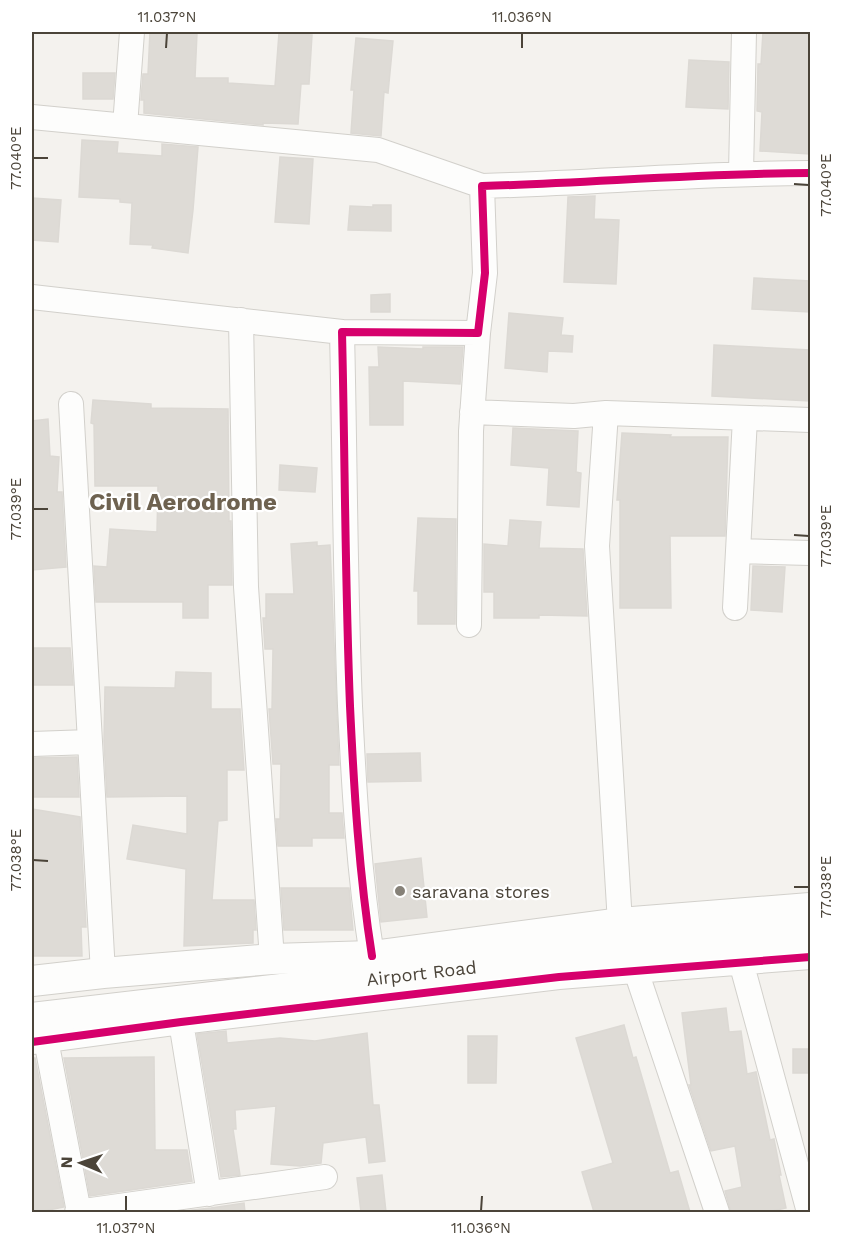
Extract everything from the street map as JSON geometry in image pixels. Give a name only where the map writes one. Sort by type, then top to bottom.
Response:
[{"type":"street","points":[[125,126],[132,32]]},
{"type":"street","points":[[741,173],[744,32]]},
{"type":"street","points":[[32,117],[378,150],[482,186],[590,183],[741,173],[810,173]]},
{"type":"street","points":[[469,624],[472,412],[485,273],[482,186]]},
{"type":"street","points":[[32,297],[342,332],[478,333]]},
{"type":"street","points":[[241,320],[246,587],[272,959]]},
{"type":"street","points":[[342,332],[346,597],[353,770],[363,902],[372,956]]},
{"type":"street","points":[[71,404],[103,973]]},
{"type":"street","points":[[472,412],[574,416],[606,413],[810,420]]},
{"type":"street","points":[[606,413],[597,546],[620,923]]},
{"type":"street","points":[[735,608],[745,418]]},
{"type":"street","points":[[738,551],[810,553]]},
{"type":"street","points":[[32,744],[90,742]]},
{"type":"street","name":"Airport Road","points":[[32,981],[272,959],[372,956],[620,923],[810,908]]},
{"type":"street","name":"Airport Road","points":[[36,1033],[570,955],[710,940],[810,933]]},
{"type":"street","points":[[325,1177],[78,1212],[36,1033],[181,1022],[559,977],[810,957]]},
{"type":"street","points":[[741,962],[805,1176],[809,1212]]},
{"type":"street","points":[[636,971],[717,1212]]},
{"type":"street","points":[[181,1022],[208,1194]]},
{"type":"building","points":[[150,32],[197,33],[195,78],[228,78],[228,83],[275,86],[279,33],[312,35],[309,84],[301,84],[298,124],[263,123],[263,125],[144,113],[144,100],[141,100],[143,74],[148,74]]},
{"type":"building","points":[[763,32],[810,32],[810,154],[760,151],[762,112],[757,111],[758,64],[761,64]]},
{"type":"building","points":[[356,38],[393,41],[388,93],[384,92],[381,136],[351,133],[354,90],[351,90]]},
{"type":"building","points":[[689,60],[729,62],[728,109],[686,107]]},
{"type":"building","points":[[83,73],[115,73],[113,99],[83,99]]},
{"type":"building","points":[[82,140],[118,142],[117,153],[162,156],[162,144],[198,147],[188,253],[152,248],[153,245],[130,244],[132,203],[120,202],[120,199],[79,197]]},
{"type":"building","points":[[280,157],[313,159],[309,224],[275,222]]},
{"type":"building","points":[[595,196],[594,219],[619,220],[616,284],[564,282],[568,197]]},
{"type":"building","points":[[32,198],[61,200],[58,242],[32,240]]},
{"type":"building","points":[[373,205],[391,205],[391,231],[348,230],[350,206],[373,207]]},
{"type":"building","points":[[754,278],[810,281],[810,312],[752,309]]},
{"type":"building","points":[[390,294],[390,312],[371,312],[371,295]]},
{"type":"building","points":[[509,313],[563,318],[561,335],[573,336],[572,352],[548,351],[547,372],[505,368]]},
{"type":"building","points":[[714,345],[810,350],[810,401],[712,396]]},
{"type":"building","points":[[378,347],[423,349],[423,347],[463,347],[460,384],[403,381],[403,425],[370,425],[369,367],[379,367]]},
{"type":"building","points":[[93,400],[151,404],[151,408],[228,409],[232,585],[208,585],[208,618],[183,618],[183,602],[96,602],[94,566],[107,567],[110,529],[157,532],[158,486],[95,486],[94,424],[91,423]]},
{"type":"building","points":[[48,419],[50,456],[59,457],[57,492],[62,492],[66,567],[32,570],[32,421]]},
{"type":"building","points":[[513,428],[578,431],[576,472],[581,473],[579,507],[547,505],[549,468],[511,465]]},
{"type":"building","points":[[622,433],[671,435],[670,437],[728,437],[725,536],[670,536],[671,608],[620,608],[620,500],[617,500]]},
{"type":"building","points":[[280,465],[317,468],[315,492],[279,490]]},
{"type":"building","points":[[418,518],[456,519],[455,624],[418,624],[418,591],[414,591]]},
{"type":"building","points":[[510,520],[541,522],[539,548],[583,549],[587,616],[539,615],[539,618],[494,618],[494,592],[484,592],[484,544],[508,546]]},
{"type":"building","points":[[317,542],[317,546],[330,545],[339,765],[329,765],[329,813],[342,813],[344,838],[312,838],[312,846],[278,846],[276,819],[280,819],[281,764],[273,764],[269,709],[272,709],[273,649],[265,649],[263,618],[266,618],[266,594],[294,594],[291,544]]},
{"type":"building","points":[[753,566],[785,567],[782,612],[751,610]]},
{"type":"building","points":[[32,648],[70,648],[73,685],[32,685]]},
{"type":"building","points":[[176,672],[211,673],[211,709],[240,709],[244,770],[227,770],[227,820],[218,821],[212,900],[254,900],[256,930],[253,930],[253,943],[184,946],[186,869],[127,859],[133,825],[187,834],[187,796],[107,797],[104,741],[105,687],[175,688]]},
{"type":"building","points":[[420,753],[421,781],[368,782],[367,754]]},
{"type":"building","points":[[77,757],[79,797],[32,797],[32,758]]},
{"type":"building","points":[[32,809],[80,817],[86,927],[81,927],[82,956],[32,956]]},
{"type":"building","points":[[421,858],[427,917],[381,922],[375,864]]},
{"type":"building","points":[[281,888],[349,888],[353,930],[284,930]]},
{"type":"building","points":[[726,1008],[729,1032],[741,1031],[747,1074],[756,1072],[770,1140],[774,1139],[786,1208],[768,1212],[731,1212],[725,1191],[742,1187],[735,1146],[711,1151],[689,1085],[691,1085],[682,1013]]},
{"type":"building","points":[[624,1025],[633,1058],[636,1057],[670,1173],[678,1171],[690,1212],[594,1212],[582,1172],[613,1163],[576,1038]]},
{"type":"building","points":[[226,1031],[227,1043],[280,1038],[315,1041],[367,1033],[373,1105],[379,1105],[385,1161],[369,1163],[366,1137],[323,1143],[321,1163],[300,1166],[271,1164],[276,1106],[235,1110],[236,1129],[233,1129],[240,1175],[221,1177],[197,1034]]},
{"type":"building","points":[[468,1036],[497,1036],[496,1083],[468,1083]]},
{"type":"building","points":[[793,1049],[810,1049],[810,1073],[793,1073]]},
{"type":"building","points":[[154,1057],[155,1150],[187,1150],[192,1181],[90,1196],[64,1058]]},
{"type":"building","points":[[32,1058],[35,1058],[64,1207],[39,1212],[32,1212]]},
{"type":"building","points":[[382,1175],[386,1212],[361,1212],[357,1178]]},
{"type":"building","points":[[244,1203],[245,1212],[175,1212],[211,1208]]},
{"type":"cycle path","points":[[372,956],[353,769],[346,566],[342,332],[478,333],[485,273],[482,186],[810,173]]},
{"type":"cycle path","points":[[32,1042],[559,977],[810,957]]},
{"type":"place","name":"saravana stores","points":[[400,891]]},
{"type":"district","name":"Civil Aerodrome","points":[[183,502]]}]
